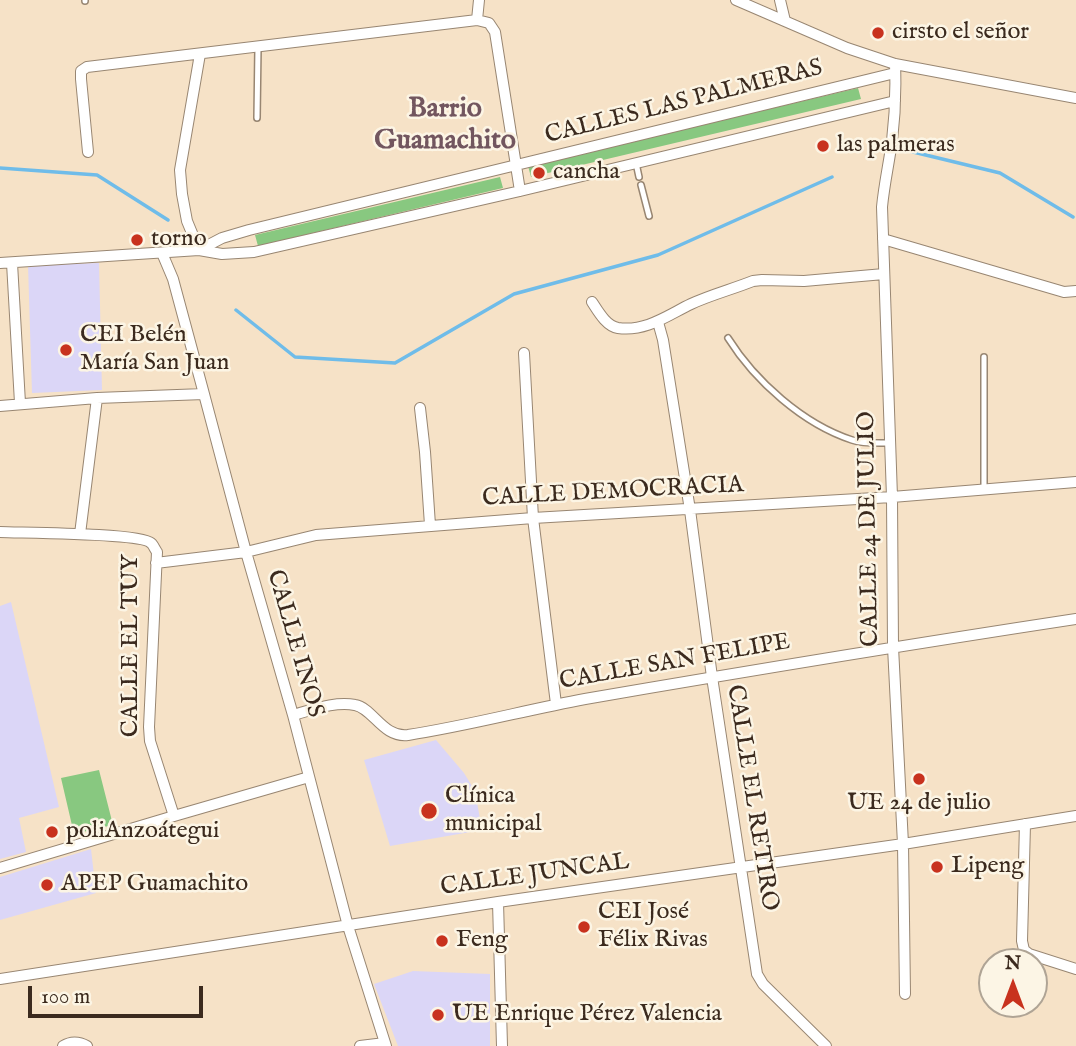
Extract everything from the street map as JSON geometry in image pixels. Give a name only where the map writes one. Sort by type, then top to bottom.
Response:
[{"type":"street","points":[[477,20],[479,0]]},
{"type":"street","points":[[736,0],[895,68],[1076,97]]},
{"type":"street","points":[[780,0],[785,21]]},
{"type":"street","points":[[88,152],[81,71],[87,67],[477,20],[489,23],[495,32],[520,191]]},
{"type":"street","points":[[0,263],[198,250],[187,221],[180,170],[200,54]]},
{"type":"street","name":"CALLES LAS PALMERAS","points":[[198,250],[222,238],[249,230],[516,166],[895,68]]},
{"type":"street","name":"CALLE 24 DE JULIO","points":[[895,68],[891,142],[884,180],[883,239],[892,497],[893,647],[903,844],[905,994]]},
{"type":"street","name":"CALLES LAS PALMERAS","points":[[198,250],[222,254],[254,252],[895,101]]},
{"type":"street","points":[[883,239],[1064,292],[1076,291]]},
{"type":"street","name":"CALLE INOS","points":[[162,253],[173,279],[348,926],[385,1045]]},
{"type":"street","points":[[12,263],[20,403]]},
{"type":"street","points":[[592,302],[603,318],[616,328],[639,326],[658,322],[692,304],[753,281],[830,279],[884,274]]},
{"type":"street","name":"CALLE EL RETIRO","points":[[658,322],[690,510],[757,974],[763,984],[826,1046]]},
{"type":"street","points":[[524,353],[533,518],[556,704]]},
{"type":"street","points":[[0,405],[204,394]]},
{"type":"street","points":[[80,534],[97,398]]},
{"type":"street","points":[[420,408],[430,525]]},
{"type":"street","name":"CALLE DEMOCRACIA","points":[[156,563],[246,552],[316,535],[533,518],[892,497],[1076,482]]},
{"type":"street","name":"CALLE EL TUY","points":[[0,532],[80,534],[142,539],[152,543],[157,552],[150,741],[174,816]]},
{"type":"street","name":"CALLE SAN FELIPE","points":[[293,715],[335,704],[357,705],[390,732],[403,735],[556,704],[712,677],[1076,619]]},
{"type":"street","points":[[0,868],[309,777]]},
{"type":"street","name":"CALLE JUNCAL","points":[[0,979],[1076,816]]},
{"type":"street","points":[[1025,824],[1024,950],[1076,969]]},
{"type":"street","points":[[498,902],[502,1046]]},
{"type":"street","points":[[63,1046],[73,1041],[87,1046]]},
{"type":"street","points":[[360,1046],[385,1045]]},
{"type":"lane","points":[[257,118],[258,47]]},
{"type":"lane","points":[[636,163],[639,177]]},
{"type":"lane","points":[[641,186],[649,216]]},
{"type":"lane","points":[[728,338],[741,359],[797,412],[853,440],[890,443]]},
{"type":"lane","points":[[984,357],[984,489]]},
{"type":"shaded area","name":"CEI Belén María San Juan","points":[[99,263],[102,390],[32,393],[28,265]]},
{"type":"shaded area","points":[[11,602],[59,807],[19,818],[26,852],[0,859],[0,606]]},
{"type":"shaded area","name":"Clínica municipal","points":[[436,740],[464,773],[475,791],[482,830],[390,846],[364,760]]},
{"type":"shaded area","name":"APEP Guamachito","points":[[91,849],[96,893],[0,920],[0,877]]},
{"type":"shaded area","name":"UE Enrique Pérez Valencia","points":[[413,971],[490,974],[490,1046],[398,1046],[374,984]]},
{"type":"green space","points":[[858,88],[861,99],[531,177],[528,166]]},
{"type":"green space","points":[[500,177],[503,188],[258,246],[255,235]]},
{"type":"green space","points":[[99,770],[113,825],[74,834],[61,778]]},
{"type":"waterway","points":[[905,150],[1000,173],[1073,217]]},
{"type":"waterway","points":[[0,168],[97,175],[168,220]]},
{"type":"waterway","points":[[236,310],[295,357],[395,363],[514,294],[658,255],[832,177]]},
{"type":"place","name":"cirsto el señor","points":[[878,33]]},
{"type":"place","name":"las palmeras","points":[[823,146]]},
{"type":"place","name":"cancha","points":[[539,173]]},
{"type":"place","name":"torno","points":[[137,240]]},
{"type":"place","name":"CEI Belén María San Juan","points":[[66,350]]},
{"type":"place","name":"UE 24 de julio","points":[[919,779]]},
{"type":"place","name":"Clínica municipal","points":[[429,811]]},
{"type":"place","name":"poliAnzoátegui","points":[[52,832]]},
{"type":"place","name":"Lipeng","points":[[937,867]]},
{"type":"place","name":"APEP Guamachito","points":[[47,885]]},
{"type":"place","name":"CEI José Félix Rivas","points":[[584,927]]},
{"type":"place","name":"Feng","points":[[442,941]]},
{"type":"place","name":"UE Enrique Pérez Valencia","points":[[438,1015]]},
{"type":"district","name":"Barrio Guamachito","points":[[445,126]]}]
